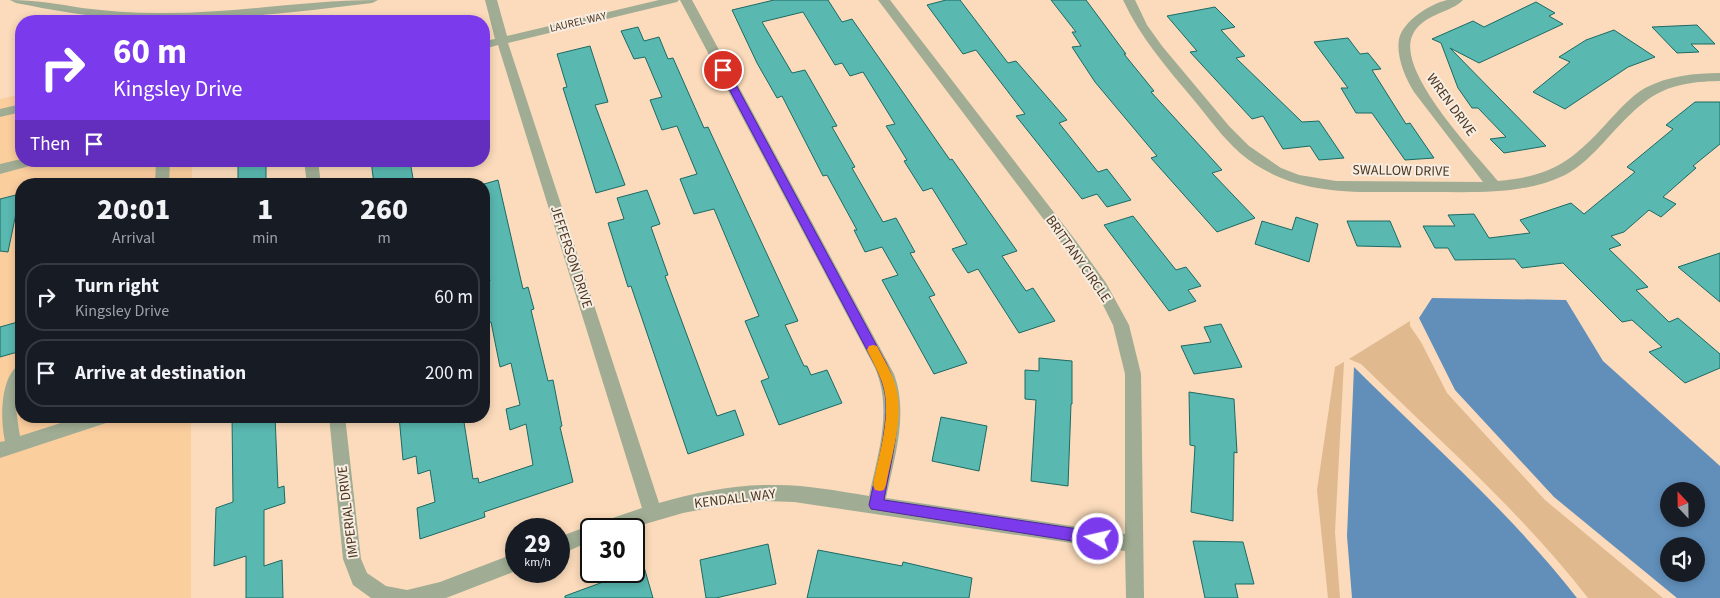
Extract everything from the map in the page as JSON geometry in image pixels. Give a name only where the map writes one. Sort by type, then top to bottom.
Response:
[{"type":"street","points":[[16,0],[64,9],[125,15]]},
{"type":"street","points":[[228,15],[372,0]]},
{"type":"street","name":"JEFFERSON DRIVE","points":[[491,0],[502,41],[653,513]]},
{"type":"street","name":"LAUREL WAY","points":[[490,44],[673,0]]},
{"type":"street","points":[[686,0],[877,357],[888,382],[892,400],[892,418],[876,505]]},
{"type":"street","name":"BRITTANY CIRCLE","points":[[884,0],[1101,286],[1121,325],[1133,374],[1136,598]]},
{"type":"street","name":"SWALLOW DRIVE","points":[[1129,0],[1136,18],[1178,74],[1236,140],[1261,162],[1282,174],[1323,185],[1445,188],[1494,186],[1534,180],[1560,172],[1583,157],[1641,97],[1659,86],[1681,80],[1720,77]]},
{"type":"street","name":"WREN DRIVE","points":[[1457,0],[1433,11],[1418,21],[1406,36],[1406,58],[1417,88],[1494,186]]},
{"type":"street","points":[[0,113],[15,109]]},
{"type":"street","points":[[0,169],[15,165]]},
{"type":"street","points":[[15,378],[11,383],[7,396],[7,448],[84,423]]},
{"type":"street","name":"IMPERIAL DRIVE","points":[[338,423],[352,559],[360,579],[382,595],[404,598]]},
{"type":"street","name":"KENDALL WAY","points":[[638,518],[715,499],[766,493],[811,494],[1136,544]]},
{"type":"street","points":[[410,598],[440,591],[505,566]]},
{"type":"shaded area","points":[[15,95],[15,167],[192,167],[192,178],[15,178],[15,423],[191,423],[191,598],[0,598],[0,99]]},
{"type":"shaded area","points":[[1410,321],[1410,326],[1421,342],[1447,393],[1545,500],[1663,598],[1588,598],[1535,536],[1479,477],[1361,364],[1349,359]]},
{"type":"shaded area","points":[[1344,362],[1335,532],[1340,598],[1328,598],[1317,490],[1335,367]]},
{"type":"water","points":[[1432,298],[1566,300],[1603,361],[1720,466],[1720,598],[1677,598],[1554,497],[1455,390],[1419,318]]},
{"type":"water","points":[[1354,367],[1469,479],[1525,537],[1577,598],[1352,598],[1347,536]]},
{"type":"building","points":[[774,0],[828,0],[842,22],[852,19],[950,160],[952,159],[1017,251],[1002,256],[1026,291],[1033,288],[1055,321],[1019,333],[978,269],[968,273],[952,249],[967,244],[932,188],[923,191],[904,161],[907,160],[886,126],[895,124],[863,72],[850,76],[842,63],[835,65],[803,12],[762,22],[792,73],[805,70],[837,126],[832,127],[855,167],[852,168],[883,222],[896,218],[915,252],[910,253],[935,295],[929,297],[967,363],[934,374],[882,280],[898,275],[882,247],[865,252],[854,230],[857,230],[827,175],[823,176],[782,96],[777,98],[757,63],[732,10]]},
{"type":"building","points":[[946,0],[960,0],[1008,63],[1016,61],[1067,120],[1059,123],[1098,172],[1107,169],[1131,200],[1107,207],[1097,194],[1082,199],[1016,116],[1025,114],[976,50],[963,54],[927,5]]},
{"type":"building","points":[[1051,0],[1086,0],[1126,54],[1124,54],[1154,91],[1151,92],[1222,170],[1212,173],[1255,218],[1217,232],[1151,158],[1157,156],[1095,82],[1072,47],[1081,46],[1072,32],[1076,32]]},
{"type":"building","points":[[1536,2],[1555,13],[1549,16],[1563,24],[1479,63],[1450,48],[1546,146],[1504,153],[1490,139],[1506,137],[1478,108],[1472,108],[1458,88],[1441,43],[1432,39],[1473,21],[1484,27]]},
{"type":"building","points":[[1215,7],[1235,27],[1221,30],[1245,56],[1236,58],[1302,122],[1319,121],[1344,158],[1319,160],[1310,146],[1283,149],[1263,116],[1252,119],[1190,52],[1197,51],[1167,16]]},
{"type":"building","points":[[1697,25],[1715,44],[1691,44],[1699,52],[1677,53],[1652,27]]},
{"type":"building","points":[[638,27],[644,41],[659,37],[668,59],[673,58],[704,128],[708,127],[798,321],[785,325],[804,366],[807,366],[811,375],[827,370],[842,403],[779,425],[761,381],[769,378],[745,321],[759,316],[714,209],[694,214],[680,179],[697,174],[677,126],[662,130],[650,100],[662,97],[645,57],[634,59],[621,31]]},
{"type":"building","points":[[1614,30],[1655,57],[1628,67],[1565,109],[1533,92],[1570,62],[1559,57],[1586,40]]},
{"type":"building","points":[[1348,38],[1360,54],[1368,53],[1381,69],[1372,70],[1406,124],[1410,123],[1434,158],[1405,160],[1372,113],[1356,113],[1341,88],[1348,88],[1314,42]]},
{"type":"building","points":[[590,46],[608,102],[595,105],[625,185],[596,193],[563,88],[567,87],[557,54]]},
{"type":"building","points":[[1695,102],[1720,102],[1720,144],[1693,166],[1696,168],[1663,197],[1676,204],[1661,217],[1649,210],[1624,232],[1611,236],[1621,245],[1609,249],[1648,287],[1636,290],[1669,322],[1678,318],[1720,354],[1720,368],[1685,383],[1649,352],[1662,347],[1632,320],[1622,322],[1563,263],[1522,268],[1515,259],[1455,260],[1448,248],[1435,248],[1423,226],[1455,226],[1448,215],[1474,214],[1489,238],[1530,233],[1520,220],[1571,203],[1584,214],[1635,172],[1627,167],[1673,129],[1666,125]]},
{"type":"building","points":[[238,167],[266,167],[266,178],[238,178]]},
{"type":"building","points":[[372,167],[411,167],[413,178],[373,178]]},
{"type":"building","points":[[498,180],[523,289],[528,287],[534,309],[531,310],[548,381],[553,380],[562,426],[560,427],[573,482],[484,512],[485,517],[420,539],[417,508],[435,502],[430,470],[418,474],[416,456],[403,460],[400,423],[464,423],[473,479],[478,478],[479,483],[533,465],[526,424],[510,430],[506,409],[520,405],[511,363],[500,367],[490,322],[490,182]]},
{"type":"building","points":[[647,190],[660,224],[651,227],[668,275],[665,276],[717,416],[735,410],[744,435],[688,454],[631,286],[628,287],[608,223],[624,219],[617,198]]},
{"type":"building","points":[[15,195],[15,218],[8,252],[0,251],[0,199]]},
{"type":"building","points":[[1133,216],[1176,270],[1186,267],[1201,286],[1188,290],[1196,301],[1169,311],[1104,225]]},
{"type":"building","points":[[1296,217],[1318,224],[1309,262],[1255,244],[1262,221],[1292,230]]},
{"type":"building","points":[[1347,221],[1390,221],[1401,247],[1357,246]]},
{"type":"building","points":[[1720,253],[1720,302],[1678,267]]},
{"type":"building","points":[[15,323],[15,353],[0,357],[0,327]]},
{"type":"building","points":[[1221,324],[1242,367],[1194,374],[1181,346],[1211,342],[1204,327]]},
{"type":"building","points":[[1039,358],[1072,361],[1068,486],[1031,481],[1036,400],[1025,399],[1025,370],[1039,371]]},
{"type":"building","points":[[1189,392],[1234,399],[1237,453],[1234,452],[1233,521],[1191,512],[1195,446],[1190,445]]},
{"type":"building","points":[[941,417],[987,426],[979,471],[932,461]]},
{"type":"building","points":[[232,423],[275,423],[278,488],[284,486],[285,503],[264,510],[264,566],[282,560],[283,598],[246,598],[246,556],[214,566],[216,508],[233,502]]},
{"type":"building","points":[[1193,541],[1243,542],[1254,584],[1235,584],[1238,598],[1205,598]]},
{"type":"building","points":[[768,544],[776,584],[716,598],[706,598],[700,560]]},
{"type":"building","points":[[818,550],[902,566],[903,562],[972,578],[969,598],[807,598]]},
{"type":"building","points":[[645,570],[653,598],[565,598],[565,596],[600,583],[645,583]]},
{"type":"slow traffic","points":[[873,350],[882,366],[892,400],[892,418],[880,485]]},
{"type":"route","points":[[723,70],[882,366],[888,382],[892,400],[892,418],[876,505],[1098,539]]}]
